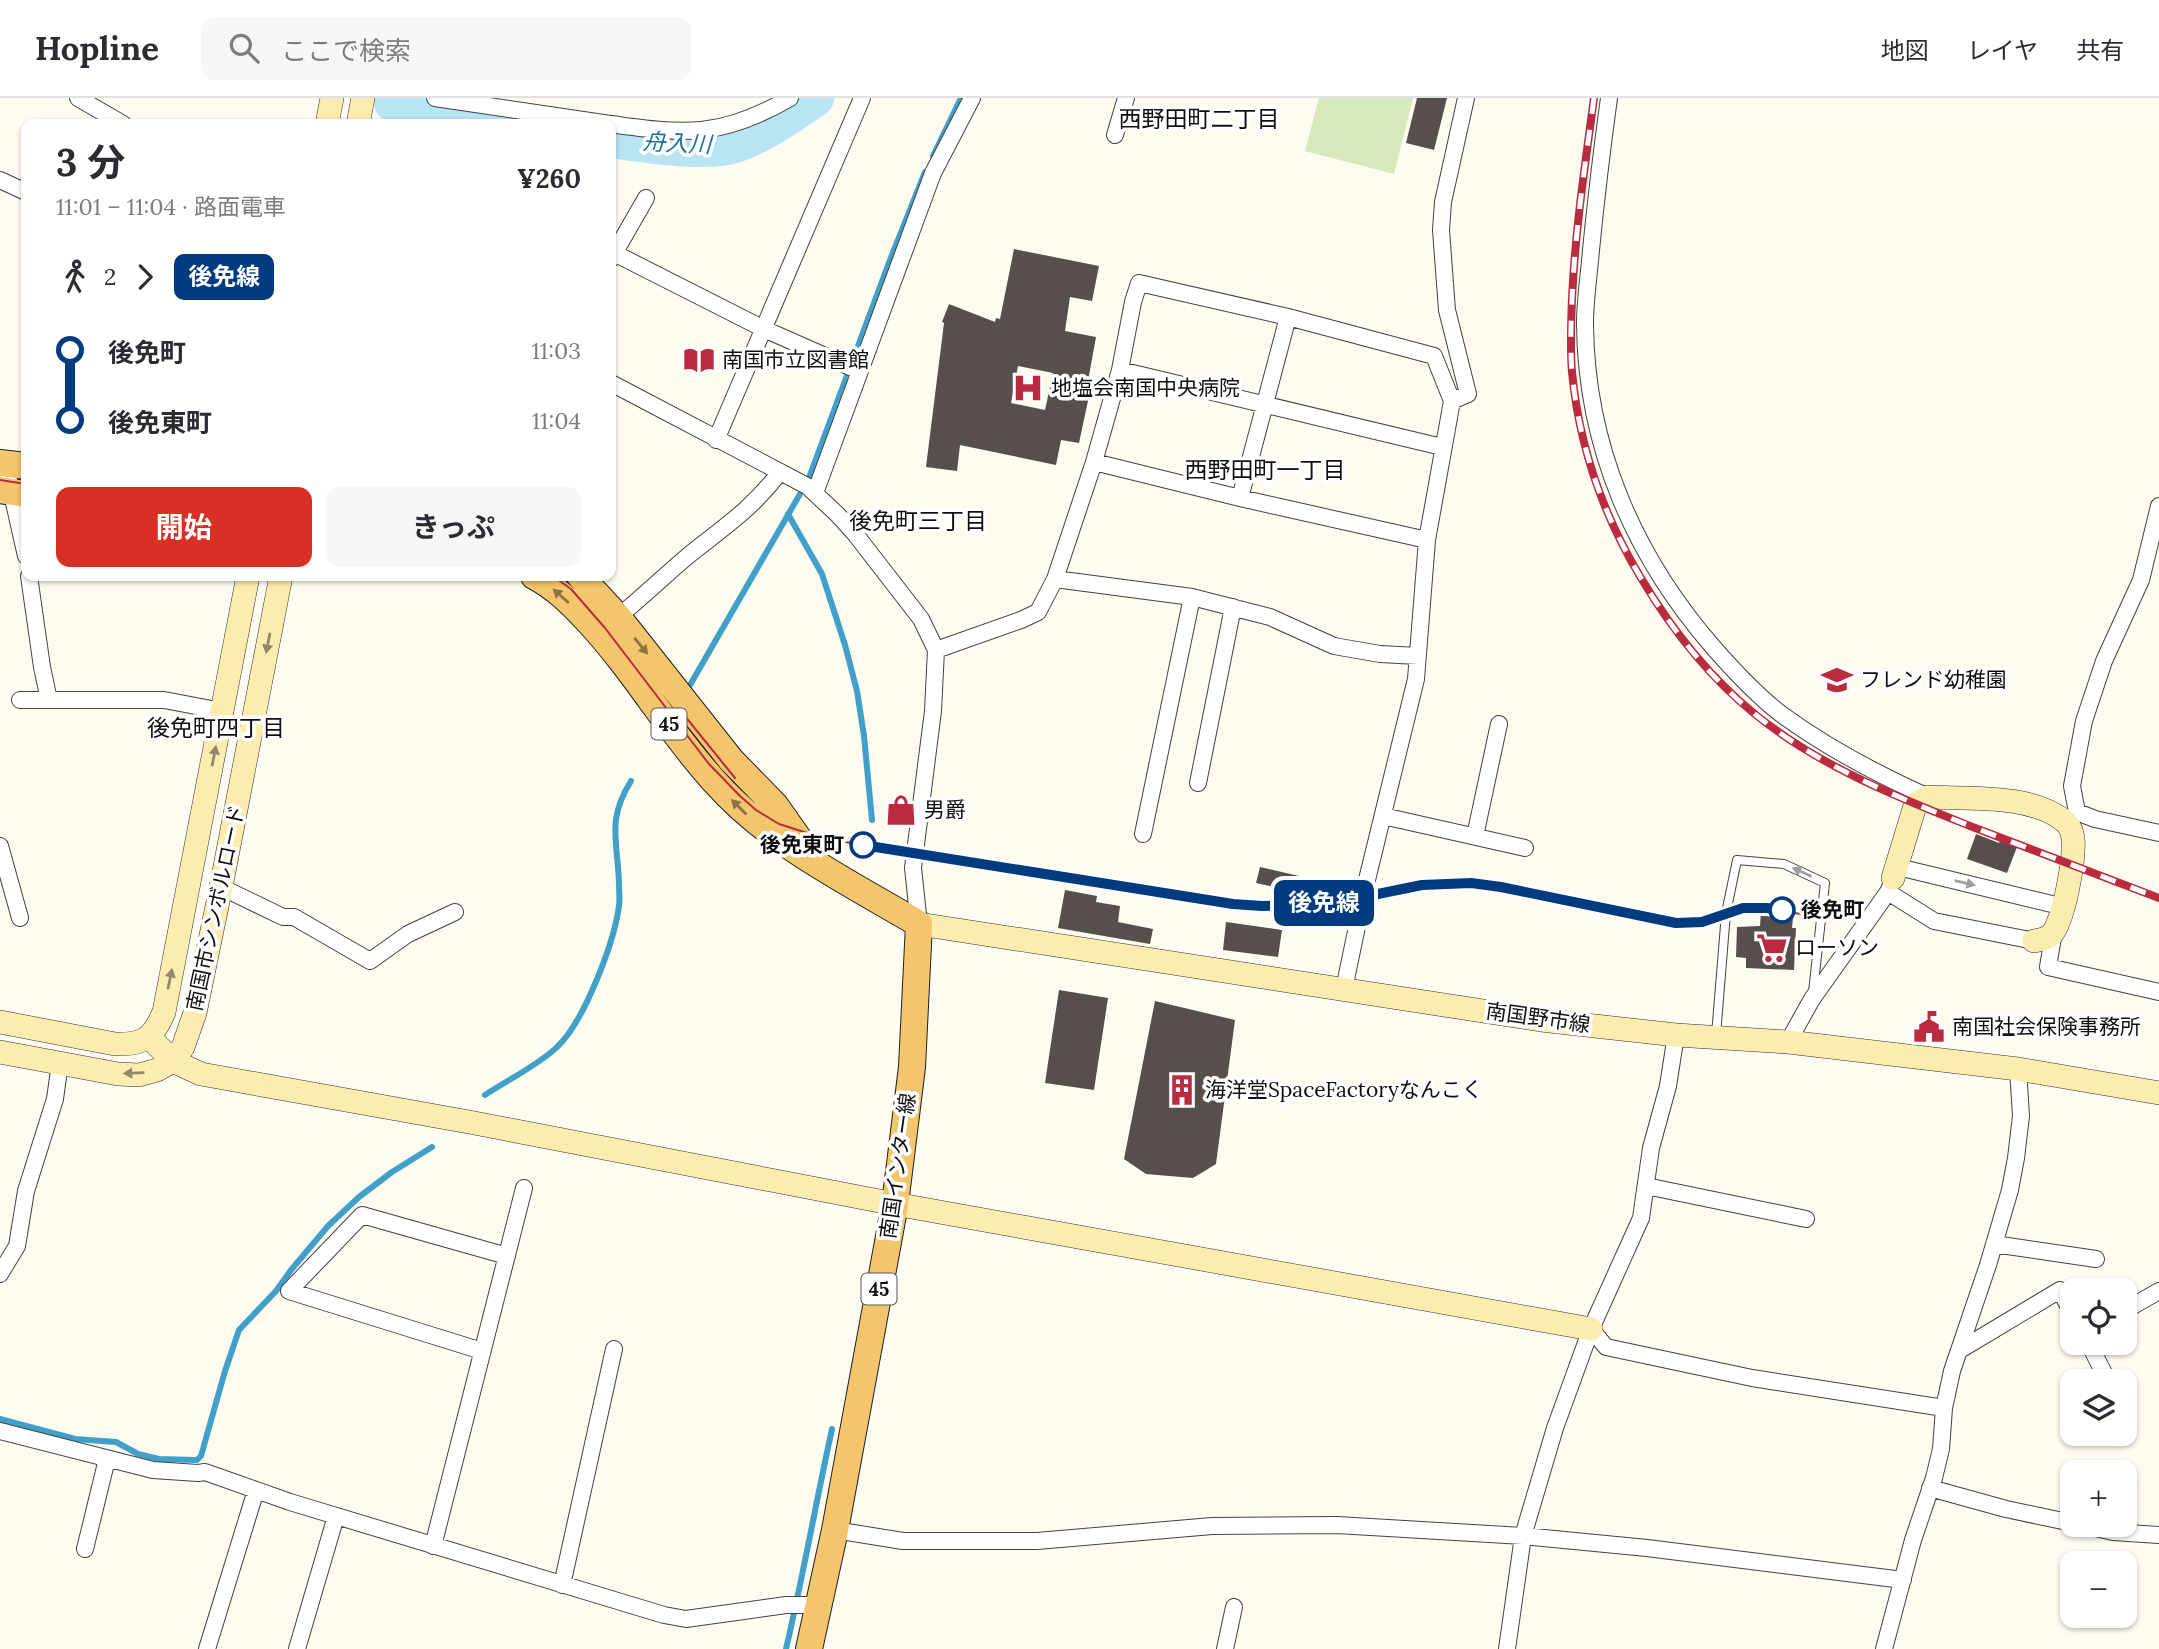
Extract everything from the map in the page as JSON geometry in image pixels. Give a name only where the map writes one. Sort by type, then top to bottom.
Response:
[{"type":"main road","name":"45","points":[[544,581],[562,596],[609,625]]},
{"type":"main road","name":"45","points":[[583,581],[609,625],[775,805],[814,861],[919,925]]},
{"type":"main road","name":"南国インター線","points":[[809,1649],[835,1530],[895,1204],[912,1067],[919,925]]},
{"type":"street","points":[[78,98],[114,119]]},
{"type":"street","points":[[328,119],[332,98]]},
{"type":"street","points":[[359,119],[363,98]]},
{"type":"street","points":[[435,98],[576,119]]},
{"type":"street","points":[[616,125],[646,130],[695,132],[723,128],[760,115],[790,98]]},
{"type":"street","points":[[716,440],[862,98]]},
{"type":"street","points":[[815,493],[933,173],[972,98]]},
{"type":"street","points":[[1115,135],[1126,98]]},
{"type":"street","points":[[1452,401],[1468,394],[1447,310],[1441,230],[1448,178],[1466,98]]},
{"type":"street","points":[[1609,98],[1595,210],[1586,324],[1590,383],[1598,428],[1626,515],[1655,570],[1695,626],[1742,679],[1781,713],[1878,774],[1928,797],[2025,802],[2072,817],[2159,833]]},
{"type":"street","points":[[0,180],[21,190]]},
{"type":"street","points":[[616,249],[646,198]]},
{"type":"street","points":[[616,258],[859,372]]},
{"type":"street","points":[[936,650],[1038,612],[1055,579],[1094,462],[1120,370],[1139,283],[1288,317],[1434,356],[1452,401],[1427,540],[1416,679],[1343,989]]},
{"type":"street","points":[[1240,498],[1288,317]]},
{"type":"street","points":[[1120,370],[1442,447]]},
{"type":"street","points":[[616,386],[807,486],[856,535],[921,619],[936,650],[933,711],[913,868],[919,925]]},
{"type":"street","points":[[1094,462],[1427,540]]},
{"type":"street","points":[[11,464],[12,492],[21,533]]},
{"type":"street","points":[[609,625],[686,558],[745,512],[780,472]]},
{"type":"street","points":[[2044,936],[2060,921],[2064,906],[2073,848],[2073,786],[2084,721],[2104,661],[2141,580],[2159,506]]},
{"type":"street","points":[[1055,579],[1192,597],[1270,617],[1334,646],[1380,654],[1418,656]]},
{"type":"street","points":[[30,581],[42,667],[50,700]]},
{"type":"street","name":"南国市シンボルロード","points":[[149,1037],[158,1026],[163,1012],[247,581]]},
{"type":"street","name":"南国市シンボルロード","points":[[173,1061],[184,1047],[191,1028],[280,581]]},
{"type":"street","points":[[1143,834],[1192,597]]},
{"type":"street","points":[[1198,783],[1233,607]]},
{"type":"street","points":[[20,700],[164,700],[222,711]]},
{"type":"street","points":[[1475,836],[1499,724]]},
{"type":"street","points":[[1788,1042],[1812,999],[1893,879],[1914,809],[1917,803],[1928,797]]},
{"type":"street","points":[[1383,816],[1525,848]]},
{"type":"street","points":[[0,846],[4,876],[20,919]]},
{"type":"street","points":[[1893,879],[2064,906]]},
{"type":"street","points":[[1893,879],[1934,921],[2044,936]]},
{"type":"street","points":[[221,887],[283,917],[294,917],[370,961],[408,934],[455,912]]},
{"type":"street","name":"南国野市線","points":[[919,925],[1541,1020],[1676,1035],[1788,1042],[2018,1069],[2159,1093]]},
{"type":"street","points":[[2044,936],[2048,967],[2159,992]]},
{"type":"street","points":[[0,1022],[115,1044],[129,1045],[149,1037],[173,1061],[201,1074],[469,1122],[895,1204],[1591,1329],[1606,1347],[1752,1378],[1944,1408]]},
{"type":"street","points":[[1507,1649],[1523,1536],[1555,1428],[1591,1329],[1641,1218],[1651,1148],[1668,1086],[1676,1035]]},
{"type":"street","points":[[0,1052],[118,1074],[139,1075],[157,1070],[173,1061]]},
{"type":"street","points":[[0,1274],[17,1247],[26,1191],[55,1099],[60,1063]]},
{"type":"street","points":[[1884,1649],[1941,1449],[1944,1408],[1952,1371],[1961,1350],[2010,1190],[2021,1116],[2018,1069]]},
{"type":"street","points":[[1646,1186],[1807,1219]]},
{"type":"street","points":[[433,1546],[524,1188]]},
{"type":"street","points":[[482,1351],[289,1291],[362,1215],[506,1256]]},
{"type":"street","points":[[1994,1244],[2096,1259]]},
{"type":"street","points":[[1961,1350],[2060,1290]]},
{"type":"street","points":[[2137,1304],[2159,1291]]},
{"type":"street","points":[[562,1585],[614,1349]]},
{"type":"street","points":[[0,1431],[153,1470],[205,1472],[336,1516],[664,1615],[686,1619],[786,1605],[818,1605]]},
{"type":"street","points":[[85,1549],[107,1459]]},
{"type":"street","points":[[1930,1488],[2060,1520]]},
{"type":"street","points":[[207,1649],[256,1490]]},
{"type":"street","points":[[297,1649],[336,1516]]},
{"type":"street","points":[[835,1530],[903,1541],[1037,1541],[1212,1526],[1323,1525],[1523,1536],[1647,1548],[1903,1580]]},
{"type":"street","points":[[2137,1534],[2159,1535]]},
{"type":"street","points":[[1225,1649],[1234,1607]]},
{"type":"lane","points":[[1716,1037],[1726,913],[1737,860],[1784,864],[1825,883],[1812,999]]},
{"type":"green space","points":[[1319,98],[1413,98],[1394,174],[1305,151]]},
{"type":"building","points":[[1417,98],[1447,98],[1434,150],[1406,143]]},
{"type":"building","points":[[1014,249],[1099,266],[1092,301],[1070,297],[1065,331],[1096,337],[1088,381],[1092,382],[1079,443],[1061,440],[1056,465],[960,445],[957,471],[926,467],[942,322],[949,304],[995,322],[996,318],[1000,319]],"holes":[[[1018,366],[1053,373],[1045,410],[1011,403]]]},
{"type":"building","points":[[1976,834],[2017,847],[2007,873],[1967,859]]},
{"type":"building","points":[[1260,867],[1299,876],[1296,892],[1256,883]]},
{"type":"building","points":[[1065,890],[1097,896],[1096,902],[1120,906],[1118,922],[1153,929],[1150,944],[1058,928]]},
{"type":"building","points":[[1761,911],[1793,918],[1792,928],[1796,928],[1794,970],[1746,968],[1746,958],[1736,957],[1737,927],[1760,926]]},
{"type":"building","points":[[1226,922],[1282,930],[1278,957],[1223,950]]},
{"type":"building","points":[[1059,990],[1108,998],[1094,1090],[1045,1083]]},
{"type":"building","name":"海洋堂SpaceFactoryなんこく","points":[[1155,1001],[1235,1020],[1216,1164],[1193,1178],[1146,1174],[1124,1159]]},
{"type":"waterway","name":"舟入川","points":[[616,140],[674,147],[723,147],[756,135],[815,98]]},
{"type":"waterway","points":[[933,156],[961,98]]},
{"type":"waterway","name":"舟入川","points":[[393,103],[423,111],[477,119]]},
{"type":"waterway","points":[[810,475],[925,172]]},
{"type":"waterway","points":[[690,685],[800,494]]},
{"type":"waterway","points":[[788,514],[822,574],[845,645],[857,691],[864,736],[872,820]]},
{"type":"waterway","points":[[485,1095],[557,1047],[587,1001],[616,922],[619,906],[616,820],[618,808],[631,781]]},
{"type":"waterway","points":[[0,1419],[75,1439],[116,1442],[138,1454],[159,1459],[197,1460],[201,1456],[239,1330],[276,1291],[328,1226],[359,1197],[432,1147]]},
{"type":"waterway","points":[[786,1649],[832,1429]]},
{"type":"tram line","points":[[0,480],[21,483]]},
{"type":"tram line","points":[[560,581],[571,589],[605,628],[709,764],[740,796],[779,824],[823,838],[1262,907],[1363,897],[1422,885],[1471,883],[1677,923],[1702,922],[1743,908],[1755,907],[1801,914]]},
{"type":"tram line","points":[[680,710],[735,778]]},
{"type":"tram line","name":"後免線","points":[[863,845],[1233,904],[1299,905],[1363,897],[1422,885],[1471,883],[1676,923],[1702,922],[1743,908],[1782,910]]},
{"type":"railway","points":[[1594,98],[1573,274],[1571,345],[1575,400],[1587,453],[1604,505],[1627,554],[1665,616],[1723,685],[1756,715],[1805,750],[1858,778],[1942,815],[2159,898]]},
{"type":"place","name":"南国市立図書館","points":[[699,360]]},
{"type":"place","name":"地塩会南国中央病院","points":[[1028,388]]},
{"type":"place","name":"フレンド幼稚園","points":[[1837,680]]},
{"type":"place","name":"男爵","points":[[901,810]]},
{"type":"place","name":"後免東町","points":[[863,845]]},
{"type":"place","name":"後免町","points":[[1782,910]]},
{"type":"place","name":"ローソン","points":[[1772,948]]},
{"type":"place","name":"南国社会保険事務所","points":[[1929,1027]]},
{"type":"place","name":"海洋堂SpaceFactoryなんこく","points":[[1182,1090]]},
{"type":"district","name":"西野田町二丁目","points":[[1199,119]]},
{"type":"district","name":"西野田町一丁目","points":[[1265,470]]},
{"type":"district","name":"後免町三丁目","points":[[918,521]]},
{"type":"district","name":"後免町四丁目","points":[[216,728]]}]
